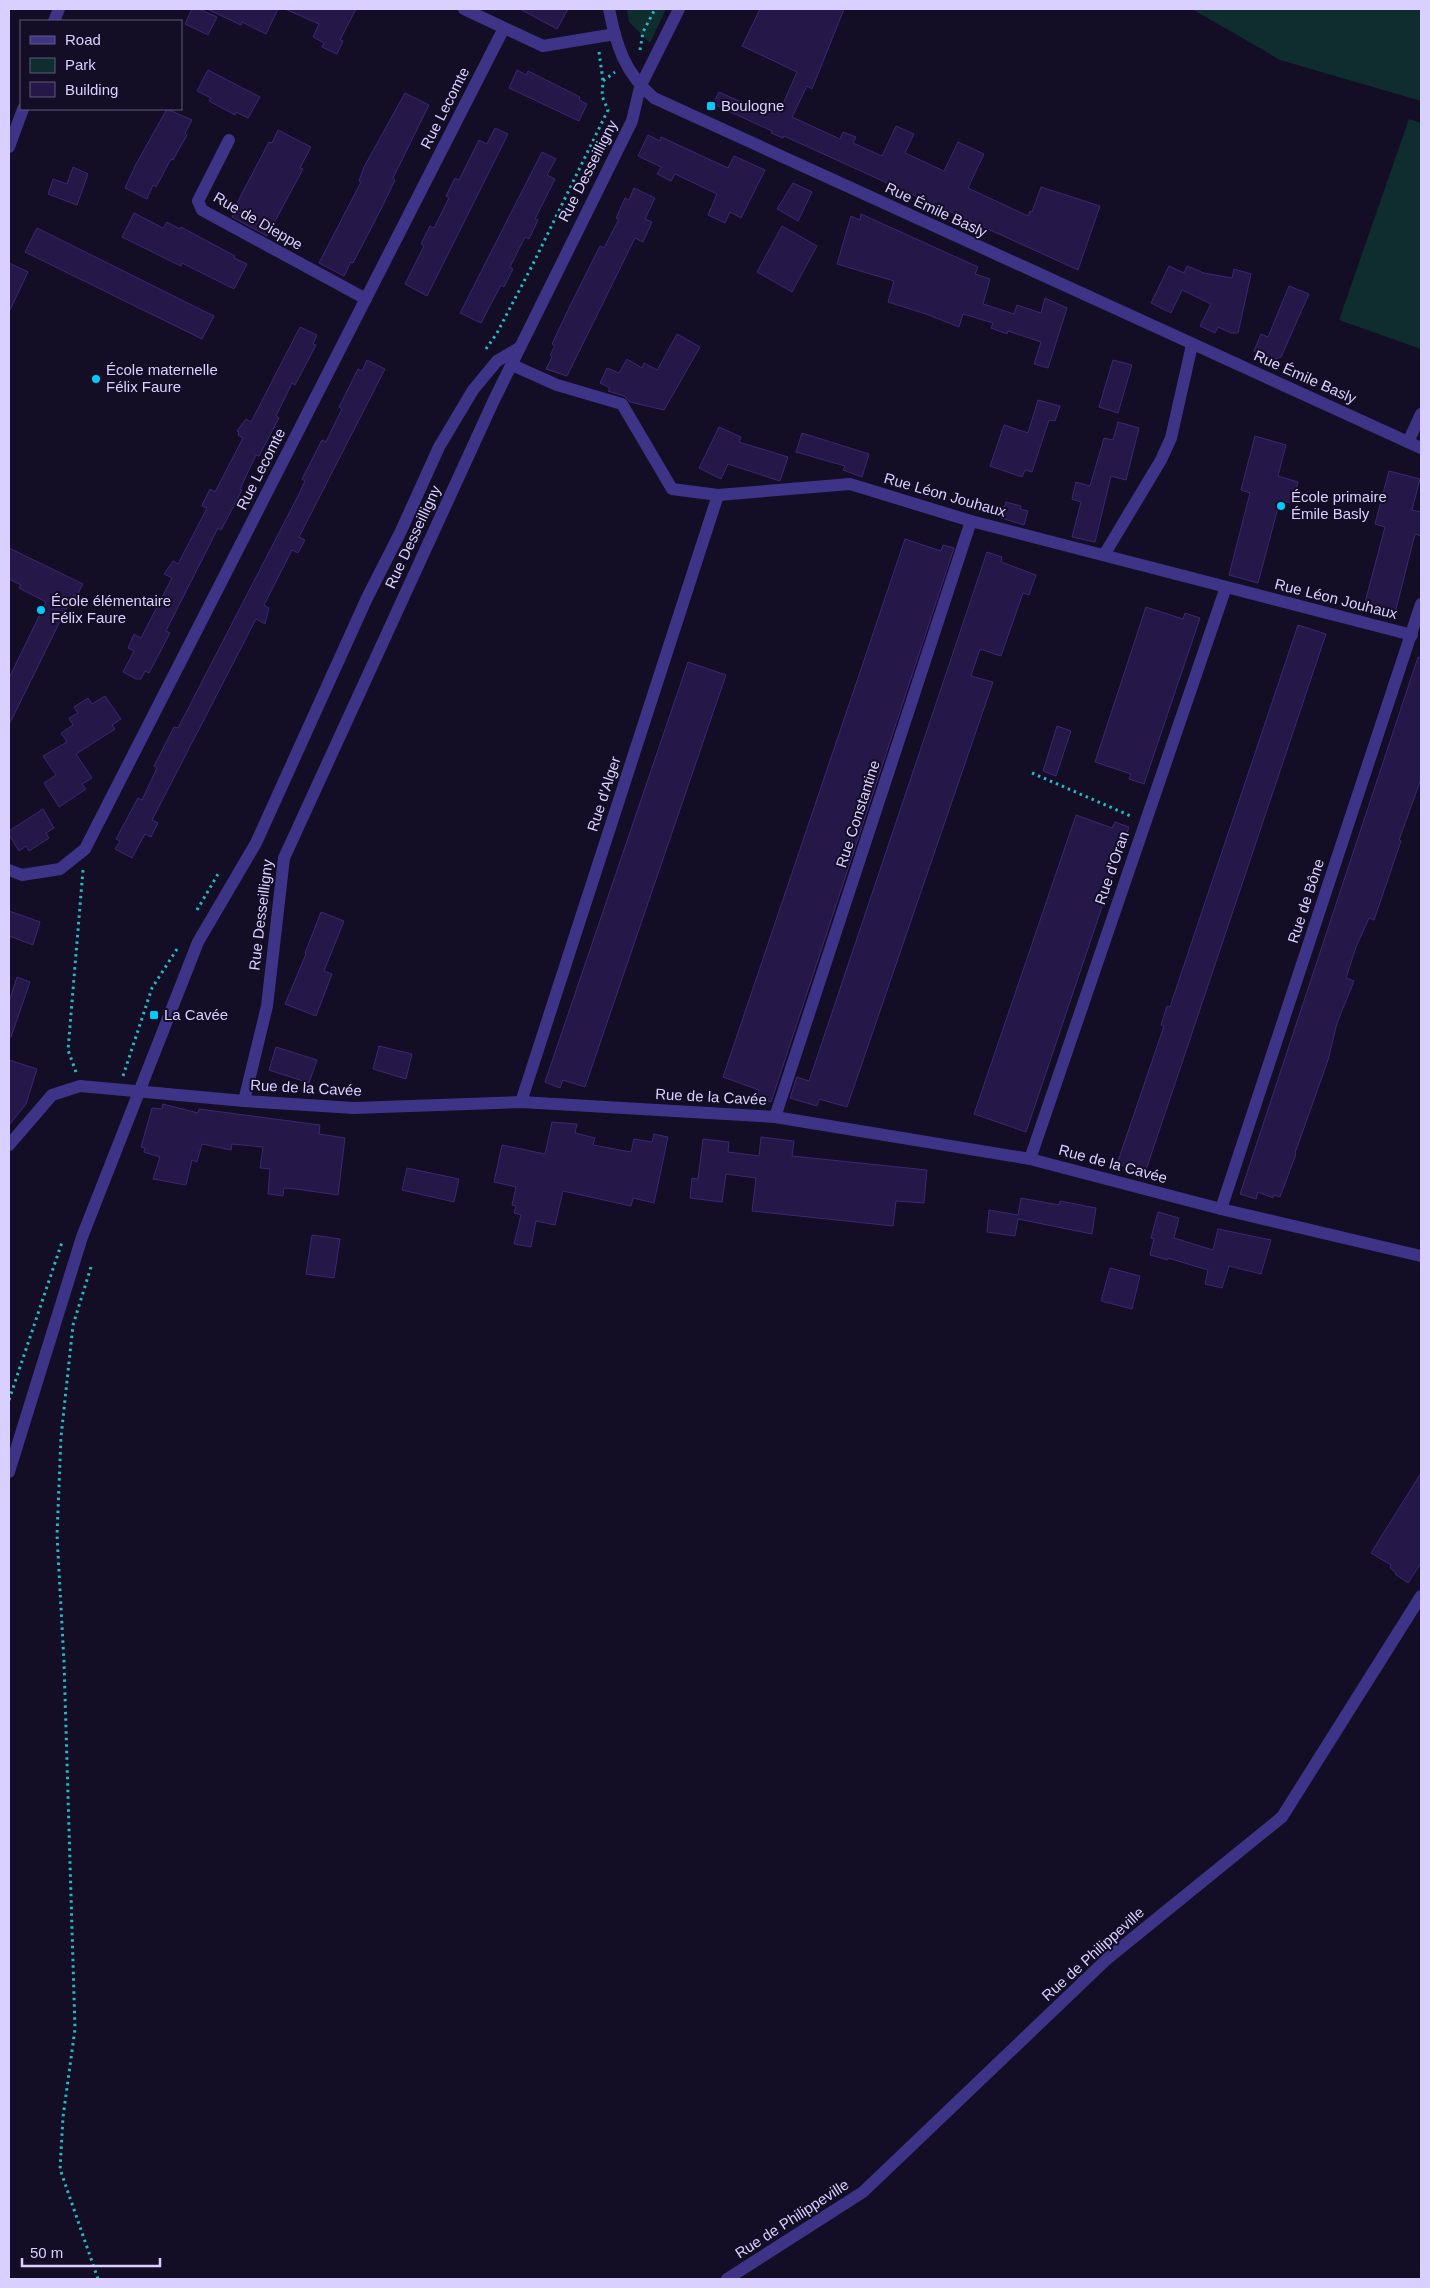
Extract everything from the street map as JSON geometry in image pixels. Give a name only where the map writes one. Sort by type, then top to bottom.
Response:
[{"type":"street","points":[[464,9],[543,46],[615,34]]},
{"type":"street","name":"Rue Émile Basly","points":[[609,9],[626,66],[640,87],[654,98],[672,108],[1421,448]]},
{"type":"street","name":"Rue Desseilligny","points":[[244,1101],[267,1006],[284,858],[519,348],[632,121],[640,87],[679,9]]},
{"type":"street","name":"Rue Lecomte","points":[[9,870],[22,875],[60,869],[85,849],[504,28]]},
{"type":"street","points":[[9,147],[23,110]]},
{"type":"street","name":"Rue de Dieppe","points":[[229,140],[198,201],[202,210],[366,299]]},
{"type":"street","points":[[1104,555],[1171,438],[1192,345]]},
{"type":"street","points":[[9,1472],[82,1237],[198,942],[256,843],[367,598],[401,531],[439,447],[473,390],[498,361],[519,348]]},
{"type":"street","name":"Rue Léon Jouhaux","points":[[512,365],[557,385],[622,404],[672,489],[718,495],[850,484],[971,521],[1412,635]]},
{"type":"street","points":[[1408,442],[1421,414]]},
{"type":"street","name":"Rue d'Alger","points":[[521,1102],[718,495]]},
{"type":"street","name":"Rue Constantine","points":[[775,1117],[971,521]]},
{"type":"street","name":"Rue d'Oran","points":[[1030,1159],[1226,587]]},
{"type":"street","name":"Rue de Bône","points":[[1221,1209],[1421,604]]},
{"type":"street","name":"Rue de la Cavée","points":[[9,1145],[52,1095],[80,1086],[244,1101],[354,1108],[521,1102],[775,1117],[1030,1159],[1221,1209],[1421,1256]]},
{"type":"street","name":"Rue de Philippeville","points":[[727,2279],[863,2192],[1107,1959],[1282,1817],[1421,1596]]},
{"type":"path","points":[[639,56],[643,32],[655,9]]},
{"type":"path","points":[[596,37],[603,81]]},
{"type":"path","points":[[1032,773],[1145,822]]},
{"type":"path","points":[[80,1086],[68,1050],[85,849]]},
{"type":"path","points":[[93,1260],[73,1325],[61,1436],[57,1535],[64,1672],[75,2029],[63,2117],[60,2169],[98,2279]]},
{"type":"green space","points":[[627,9],[666,9],[650,43],[629,22]]},
{"type":"green space","points":[[1192,9],[1421,9],[1421,101],[1280,60]]},
{"type":"green space","points":[[1409,119],[1421,123],[1421,349],[1339,320]]},
{"type":"building","points":[[192,9],[199,9],[217,17],[208,35],[185,24]]},
{"type":"building","points":[[207,9],[278,9],[266,34],[242,22],[241,25]]},
{"type":"building","points":[[285,9],[356,9],[340,40],[343,41],[337,54],[322,47],[324,43],[313,37],[319,24]]},
{"type":"building","points":[[520,9],[568,9],[557,29]]},
{"type":"building","points":[[760,9],[844,9],[812,89],[807,86],[792,117],[840,139],[843,132],[856,137],[853,143],[882,156],[896,126],[914,134],[905,153],[944,171],[958,142],[984,154],[968,188],[1028,216],[1030,211],[1032,212],[1041,187],[1100,206],[1078,270],[784,136],[783,138],[771,133],[772,131],[713,104],[719,92],[761,111],[764,106],[779,113],[797,72],[742,46]]},
{"type":"building","points":[[208,70],[260,97],[248,118],[236,112],[235,115],[209,101],[211,98],[197,91]]},
{"type":"building","points":[[517,70],[526,75],[528,71],[580,97],[579,100],[587,104],[579,121],[509,88]]},
{"type":"building","points":[[405,93],[429,105],[393,178],[395,180],[381,209],[353,263],[351,262],[344,276],[319,263],[361,182],[359,181],[364,167]]},
{"type":"building","points":[[166,110],[192,120],[185,133],[187,135],[173,160],[171,159],[156,187],[153,185],[147,199],[125,188],[136,164]]},
{"type":"building","points":[[495,128],[508,134],[427,296],[405,284],[424,246],[421,244],[430,226],[434,228],[449,198],[446,196],[455,178],[459,180],[479,140],[487,144]]},
{"type":"building","points":[[278,130],[311,147],[300,168],[303,169],[267,236],[232,217],[239,204],[237,203],[269,142],[272,143]]},
{"type":"building","points":[[648,135],[660,141],[661,137],[728,168],[734,156],[765,170],[741,218],[730,212],[725,223],[708,215],[717,194],[675,174],[671,181],[657,174],[661,167],[638,156]]},
{"type":"building","points":[[542,152],[556,159],[547,175],[555,179],[535,219],[538,220],[529,239],[525,237],[510,267],[513,269],[504,287],[501,285],[481,323],[460,313]]},
{"type":"building","points":[[73,167],[88,174],[77,205],[48,194],[53,179],[67,184]]},
{"type":"building","points":[[793,183],[812,192],[798,221],[777,209]]},
{"type":"building","points":[[634,188],[655,198],[645,219],[652,222],[643,242],[635,238],[567,376],[546,369],[555,346],[552,344],[570,306],[600,246],[604,248],[619,219],[616,218],[625,198],[629,200]]},
{"type":"building","points":[[134,213],[163,228],[167,222],[180,229],[181,227],[247,264],[234,289],[182,263],[181,266],[122,237]]},
{"type":"building","points":[[861,214],[978,267],[975,274],[990,279],[983,304],[1014,314],[1017,305],[1041,313],[1045,298],[1067,308],[1048,368],[1034,364],[1041,342],[1008,331],[1007,334],[991,328],[993,323],[963,314],[959,327],[888,302],[894,281],[837,264],[851,216],[860,220]]},
{"type":"building","points":[[782,226],[817,246],[792,292],[757,272]]},
{"type":"building","points":[[37,228],[214,316],[202,339],[25,252]]},
{"type":"building","points":[[9,263],[28,272],[9,312]]},
{"type":"building","points":[[1169,266],[1184,273],[1187,266],[1204,273],[1232,278],[1234,269],[1251,274],[1238,333],[1231,333],[1218,327],[1215,333],[1200,326],[1211,304],[1182,290],[1171,313],[1151,303]]},
{"type":"building","points":[[1289,286],[1309,294],[1281,357],[1273,360],[1254,351],[1261,334],[1268,337]]},
{"type":"building","points":[[300,327],[317,335],[313,344],[316,345],[295,385],[292,383],[276,416],[279,418],[259,456],[256,455],[240,489],[242,490],[221,530],[218,528],[166,631],[170,633],[149,673],[145,671],[141,679],[136,679],[123,672],[134,651],[128,648],[134,634],[141,638],[172,578],[164,574],[173,561],[178,564],[207,508],[202,506],[210,489],[215,492],[243,438],[238,435],[239,432],[237,431],[246,419],[251,422]]},
{"type":"building","points":[[677,334],[700,347],[664,410],[630,402],[624,396],[608,391],[610,388],[600,383],[607,368],[619,373],[627,359],[642,368],[644,363],[657,370]]},
{"type":"building","points":[[367,360],[385,369],[299,537],[305,540],[298,553],[292,550],[264,605],[269,608],[265,624],[256,619],[152,820],[158,823],[151,837],[145,834],[132,858],[115,849],[120,841],[116,839],[138,798],[142,800],[157,768],[154,766],[174,727],[178,728],[299,494],[305,481],[302,479],[322,440],[326,442],[342,409],[339,407],[358,369],[362,371]]},
{"type":"building","points":[[1113,360],[1132,365],[1118,413],[1099,407]]},
{"type":"building","points":[[1038,400],[1060,406],[1055,421],[1049,420],[1032,472],[1025,470],[1022,477],[990,466],[1004,425],[1028,433]]},
{"type":"building","points":[[1118,422],[1139,428],[1126,480],[1111,476],[1095,542],[1072,537],[1081,502],[1072,499],[1076,482],[1090,486],[1104,438],[1113,440]]},
{"type":"building","points":[[719,427],[741,437],[739,442],[788,457],[780,481],[728,464],[721,479],[699,468]]},
{"type":"building","points":[[802,433],[869,454],[862,477],[843,470],[845,466],[796,452]]},
{"type":"building","points":[[1255,436],[1286,445],[1278,476],[1298,482],[1292,503],[1280,500],[1258,583],[1229,575],[1250,493],[1241,490]]},
{"type":"building","points":[[1389,471],[1420,479],[1412,510],[1421,512],[1421,536],[1415,534],[1394,617],[1363,610],[1385,527],[1375,524]]},
{"type":"building","points":[[1006,502],[1021,506],[1020,509],[1028,511],[1024,525],[1001,518]]},
{"type":"building","points":[[905,539],[941,551],[943,545],[954,548],[771,1102],[757,1097],[759,1090],[723,1077]]},
{"type":"building","points":[[9,548],[83,584],[76,597],[73,595],[9,725],[9,678],[46,602],[19,588],[21,585],[9,579]]},
{"type":"building","points":[[987,552],[1002,557],[1001,562],[1036,575],[1029,595],[1023,593],[1001,656],[980,649],[971,676],[993,682],[847,1107],[819,1099],[817,1106],[790,1098],[797,1077],[809,1081]]},
{"type":"building","points":[[1146,607],[1183,619],[1185,613],[1200,618],[1144,784],[1129,779],[1131,774],[1095,762]]},
{"type":"building","points":[[1298,625],[1326,634],[1145,1173],[1117,1164],[1164,1026],[1161,1025],[1167,1006],[1170,1007]]},
{"type":"building","points":[[1418,657],[1421,658],[1421,779],[1399,840],[1401,841],[1374,920],[1369,918],[1356,947],[1346,978],[1354,981],[1337,1023],[1328,1060],[1280,1197],[1274,1195],[1273,1198],[1258,1192],[1256,1199],[1240,1194]]},
{"type":"building","points":[[688,662],[726,675],[585,1087],[563,1080],[560,1088],[545,1082]]},
{"type":"building","points":[[105,696],[121,719],[112,725],[115,729],[76,754],[92,778],[82,784],[86,789],[59,807],[44,783],[56,775],[43,756],[67,742],[61,733],[73,725],[69,718],[78,713],[74,707],[88,698],[92,704]]},
{"type":"building","points":[[1057,726],[1071,731],[1056,776],[1043,771]]},
{"type":"building","points":[[43,809],[54,828],[46,833],[49,838],[29,851],[26,846],[19,851],[9,835],[9,831]]},
{"type":"building","points":[[1076,815],[1112,828],[1115,822],[1129,827],[1026,1132],[974,1114]]},
{"type":"building","points":[[9,911],[40,922],[33,945],[9,936]]},
{"type":"building","points":[[321,912],[344,921],[324,971],[332,974],[316,1016],[285,1004]]},
{"type":"building","points":[[17,977],[30,982],[11,1037],[9,1037],[9,1002]]},
{"type":"building","points":[[379,1046],[412,1054],[406,1079],[373,1069]]},
{"type":"building","points":[[276,1047],[317,1060],[309,1083],[269,1070]]},
{"type":"building","points":[[9,1060],[37,1069],[26,1104],[9,1125]]},
{"type":"building","points":[[163,1104],[198,1113],[199,1109],[320,1125],[319,1134],[345,1138],[338,1195],[284,1188],[283,1196],[268,1194],[270,1169],[260,1168],[263,1147],[232,1144],[231,1150],[202,1144],[197,1162],[192,1160],[186,1185],[153,1179],[160,1157],[144,1152],[145,1148],[141,1147],[152,1108],[162,1109]]},
{"type":"building","points":[[552,1122],[577,1124],[575,1133],[595,1138],[593,1145],[631,1152],[634,1139],[652,1142],[654,1134],[668,1137],[654,1203],[633,1198],[631,1206],[563,1191],[555,1225],[536,1221],[531,1247],[514,1244],[521,1215],[514,1213],[516,1206],[512,1205],[516,1187],[494,1182],[502,1145],[545,1154]]},
{"type":"building","points":[[761,1137],[794,1141],[792,1156],[927,1170],[924,1203],[896,1201],[893,1226],[752,1211],[756,1178],[726,1174],[722,1202],[690,1198],[692,1178],[698,1179],[703,1139],[729,1142],[728,1152],[759,1156]]},
{"type":"building","points":[[407,1168],[459,1179],[454,1202],[402,1190]]},
{"type":"building","points":[[1021,1198],[1059,1205],[1060,1201],[1096,1208],[1092,1234],[1018,1219],[1015,1236],[987,1232],[989,1210],[1018,1215]]},
{"type":"building","points":[[1158,1212],[1179,1218],[1174,1238],[1213,1250],[1218,1229],[1271,1240],[1261,1274],[1229,1266],[1222,1288],[1205,1284],[1208,1270],[1168,1258],[1168,1260],[1150,1255],[1154,1239],[1151,1238]]},
{"type":"building","points":[[312,1235],[340,1239],[334,1278],[306,1274]]},
{"type":"building","points":[[1110,1268],[1140,1276],[1132,1309],[1101,1301]]},
{"type":"building","points":[[1421,1473],[1421,1563],[1408,1583],[1395,1574],[1390,1568],[1391,1565],[1371,1553]]},
{"type":"place","name":"Boulogne","points":[[711,106]]},
{"type":"place","name":"École maternelle Félix Faure","points":[[96,379]]},
{"type":"place","name":"École primaire Émile Basly","points":[[1281,506]]},
{"type":"place","name":"École élémentaire Félix Faure","points":[[41,610]]},
{"type":"place","name":"La Cavée","points":[[154,1015]]}]
